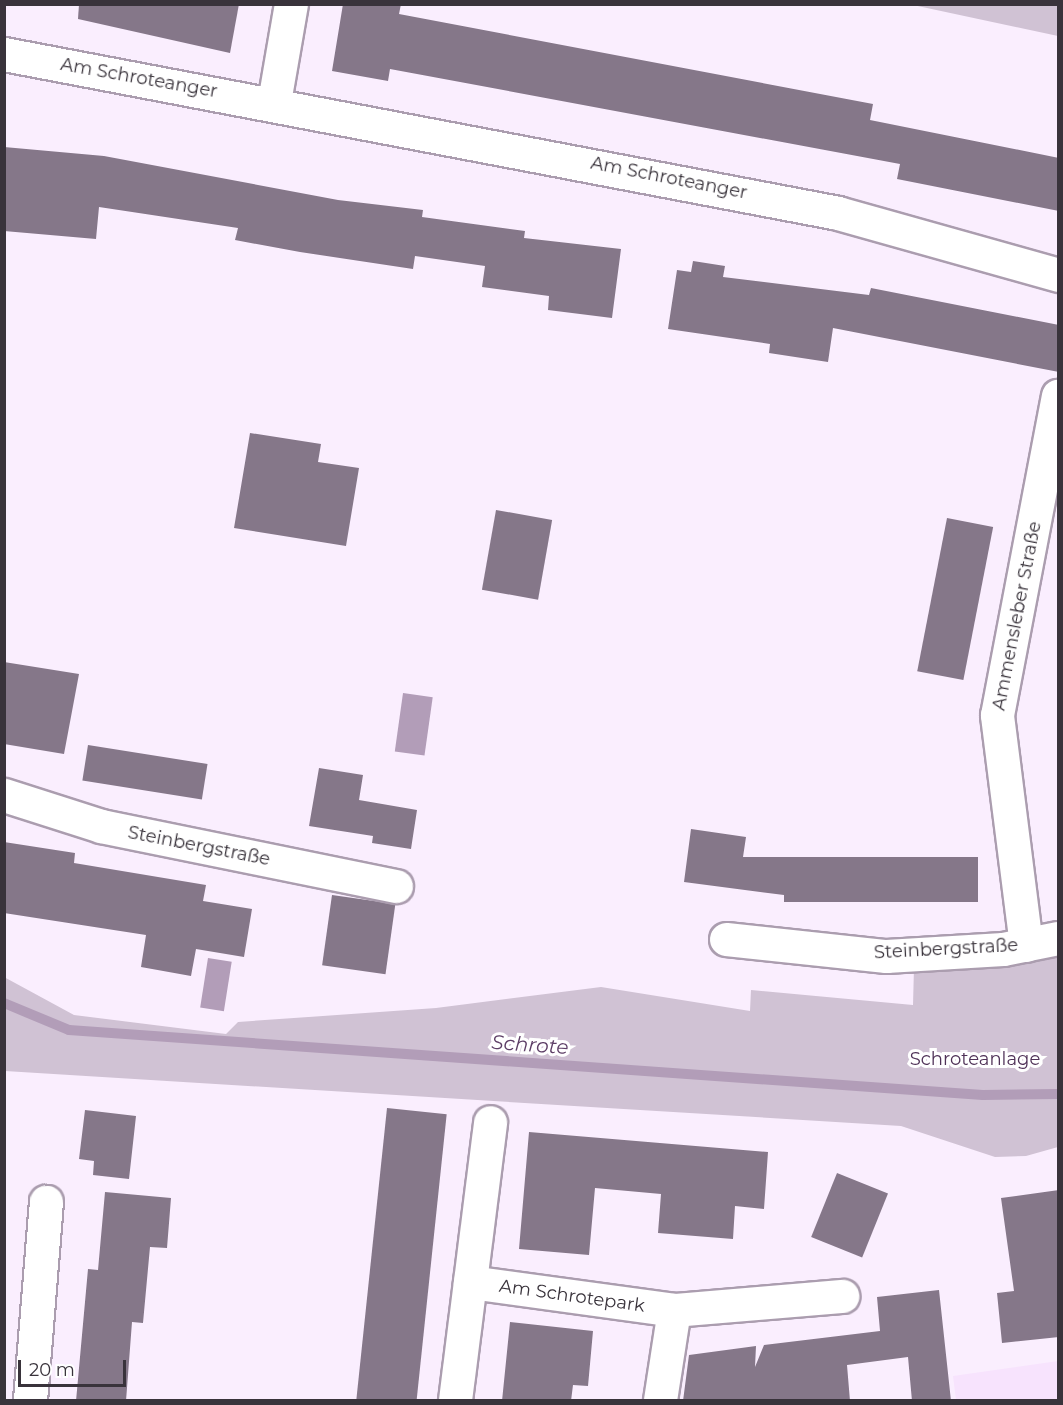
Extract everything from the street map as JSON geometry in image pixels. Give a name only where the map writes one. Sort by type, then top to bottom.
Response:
[{"type":"street","points":[[274,102],[291,4]]},
{"type":"street","name":"Am Schroteanger","points":[[4,54],[274,102],[838,213],[1059,275]]},
{"type":"street","name":"Ammensleber Straße","points":[[1026,945],[997,715],[1059,396]]},
{"type":"street","name":"Steinbergstraße","points":[[4,795],[110,828],[396,886]]},
{"type":"street","name":"Steinbergstraße","points":[[726,939],[886,956],[1026,945],[1059,938]]},
{"type":"street","points":[[455,1401],[490,1122]]},
{"type":"street","points":[[30,1401],[46,1202]]},
{"type":"street","name":"Am Schrotepark","points":[[470,1282],[674,1310],[842,1296]]},
{"type":"street","points":[[660,1401],[674,1310]]},
{"type":"shaded area","points":[[403,693],[433,697],[424,756],[395,751]]},
{"type":"shaded area","points":[[208,958],[232,962],[224,1011],[200,1007]]},
{"type":"shaded area","points":[[1058,1361],[1058,1400],[956,1400],[953,1376]]},
{"type":"green space","points":[[913,5],[1058,5],[1058,36]]},
{"type":"green space","name":"Schroteanlage","points":[[1058,947],[1058,1147],[1026,1156],[995,1157],[901,1126],[5,1071],[4,977],[74,1015],[226,1034],[238,1022],[436,1008],[601,987],[750,1011],[751,990],[913,1005],[914,967]]},
{"type":"building","points":[[79,4],[239,4],[230,53],[78,19]]},
{"type":"building","points":[[343,4],[401,4],[399,14],[873,104],[870,120],[1059,158],[1059,211],[897,179],[900,164],[390,69],[388,81],[332,71]]},
{"type":"building","points":[[4,147],[104,156],[338,200],[423,210],[422,217],[525,231],[524,238],[621,249],[612,318],[548,310],[549,296],[482,287],[485,266],[415,256],[413,269],[300,252],[235,240],[238,228],[99,207],[96,239],[4,231]]},
{"type":"building","points":[[693,261],[725,266],[723,277],[869,295],[871,288],[1059,325],[1059,372],[833,328],[828,362],[769,353],[770,344],[668,329],[677,270],[691,272]]},
{"type":"building","points":[[250,433],[321,444],[318,462],[359,468],[346,546],[234,528]]},
{"type":"building","points":[[496,510],[552,520],[538,600],[482,590]]},
{"type":"building","points":[[947,518],[993,527],[963,680],[917,671]]},
{"type":"building","points":[[4,662],[79,674],[64,754],[4,744]]},
{"type":"building","points":[[88,745],[208,764],[202,799],[82,781]]},
{"type":"building","points":[[319,768],[363,775],[359,800],[417,810],[411,849],[372,843],[373,836],[309,826]]},
{"type":"building","points":[[691,829],[746,837],[743,857],[978,857],[978,902],[784,902],[784,895],[684,882]]},
{"type":"building","points":[[4,842],[75,853],[74,863],[206,885],[203,901],[252,909],[244,957],[196,949],[191,976],[141,967],[146,935],[4,913]]},
{"type":"building","points":[[332,895],[395,904],[385,974],[322,965]]},
{"type":"building","points":[[387,1108],[447,1114],[417,1400],[356,1400]]},
{"type":"building","points":[[85,1110],[136,1116],[129,1179],[93,1175],[94,1161],[79,1159]]},
{"type":"building","points":[[529,1132],[768,1152],[764,1209],[735,1206],[733,1239],[658,1233],[661,1194],[595,1188],[589,1255],[519,1249]]},
{"type":"building","points":[[837,1173],[888,1194],[862,1258],[811,1237]]},
{"type":"building","points":[[1059,1190],[1059,1337],[1002,1343],[997,1293],[1014,1291],[1001,1198]]},
{"type":"building","points":[[105,1192],[171,1198],[167,1248],[150,1247],[143,1323],[132,1322],[126,1401],[76,1401],[88,1269],[98,1270]]},
{"type":"building","points":[[939,1290],[951,1401],[912,1401],[908,1357],[847,1365],[850,1401],[683,1401],[689,1355],[756,1346],[755,1367],[764,1345],[880,1331],[877,1297]]},
{"type":"building","points":[[510,1322],[593,1331],[588,1386],[573,1385],[571,1401],[502,1401]]},
{"type":"waterway","name":"Schrote","points":[[4,1003],[69,1030],[983,1095],[1058,1094]]}]
